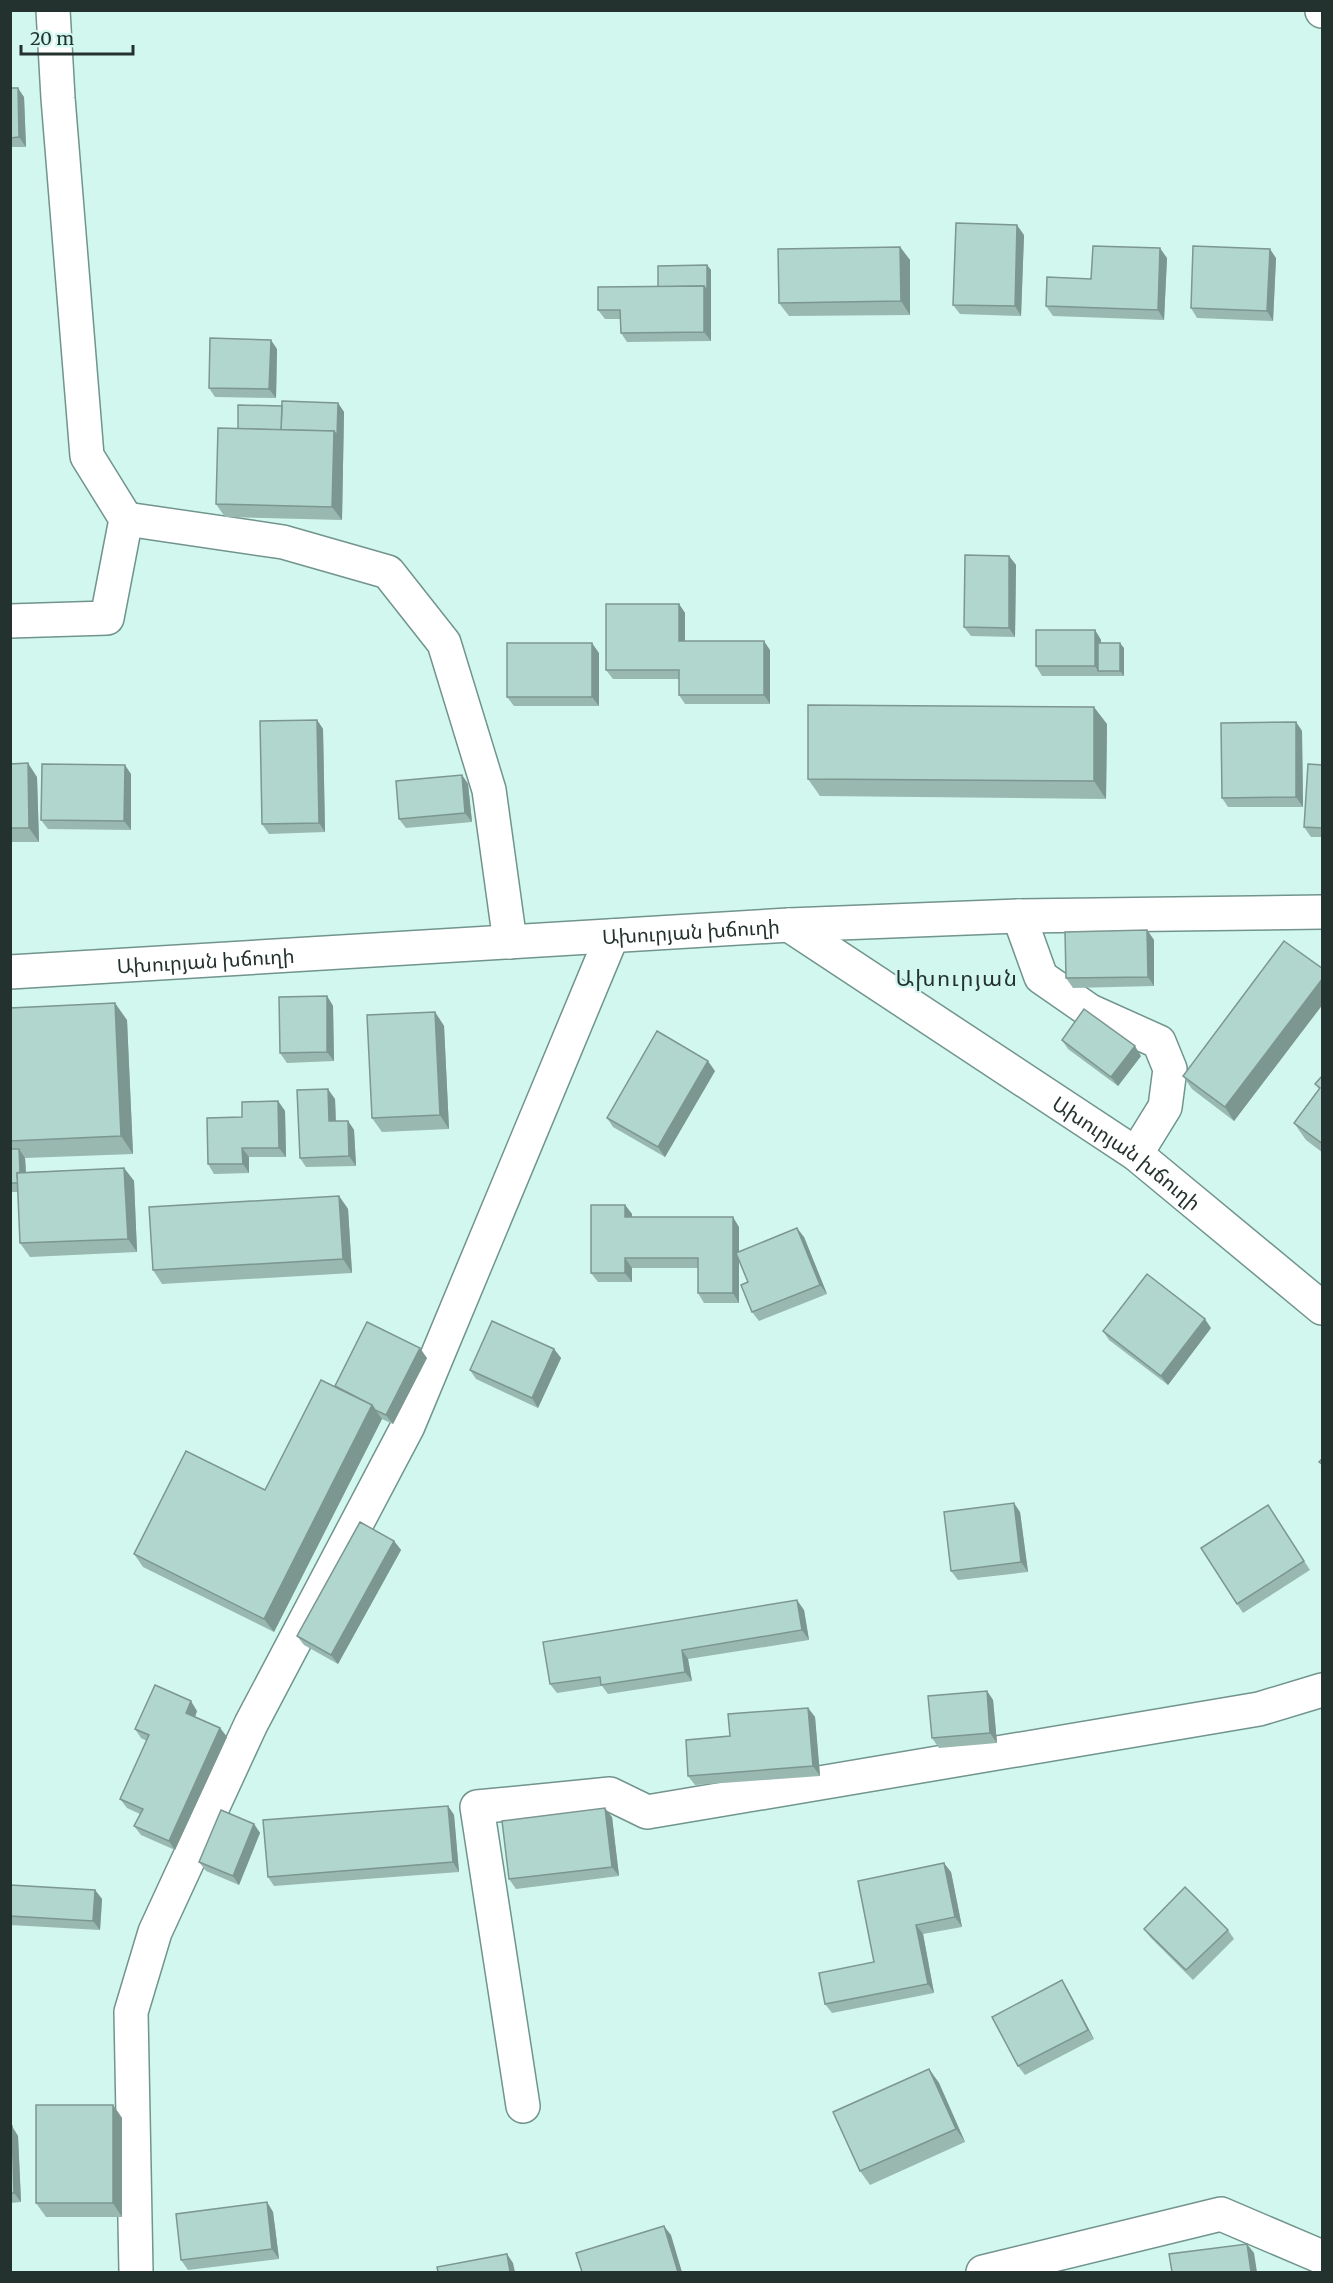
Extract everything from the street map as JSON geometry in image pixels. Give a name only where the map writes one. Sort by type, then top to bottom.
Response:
[{"type":"street","points":[[10,621],[107,618],[126,519],[87,456],[53,10]]},
{"type":"street","points":[[126,519],[283,542],[388,572],[444,643],[489,790],[510,942]]},
{"type":"street","points":[[789,925],[1019,916],[1323,912]]},
{"type":"street","points":[[1019,916],[1041,977],[1090,1011],[1159,1042],[1170,1069],[1165,1107],[1136,1154]]},
{"type":"street","name":"Ախուրյան խճուղի","points":[[10,972],[789,925],[1136,1154],[1323,1308]]},
{"type":"street","points":[[136,2272],[130,2012],[155,1932],[250,1725],[408,1426],[612,936]]},
{"type":"street","points":[[523,2106],[477,1807],[610,1794],[647,1812],[1259,1709],[1323,1690]]},
{"type":"street","points":[[983,2272],[1221,2214],[1323,2257]]},
{"type":"building","points":[[10,88],[18,88],[19,137],[10,138]]},
{"type":"building","points":[[956,223],[1017,225],[1015,306],[953,305]]},
{"type":"building","points":[[1093,246],[1160,248],[1158,310],[1046,306],[1047,277],[1091,279]]},
{"type":"building","points":[[1193,246],[1270,249],[1267,311],[1191,308]]},
{"type":"building","points":[[900,247],[901,301],[779,303],[778,249]]},
{"type":"building","points":[[707,265],[707,291],[704,286],[658,287],[658,266]]},
{"type":"building","points":[[704,286],[704,332],[621,333],[620,310],[598,310],[598,287]]},
{"type":"building","points":[[210,338],[271,340],[269,389],[209,388]]},
{"type":"building","points":[[282,401],[338,403],[337,436],[334,431],[281,430]]},
{"type":"building","points":[[238,405],[282,406],[281,430],[238,429]]},
{"type":"building","points":[[218,428],[334,431],[332,507],[216,504]]},
{"type":"building","points":[[965,555],[1009,556],[1009,628],[964,627]]},
{"type":"building","points":[[606,604],[679,604],[679,641],[764,641],[764,695],[679,695],[679,670],[606,670]]},
{"type":"building","points":[[1036,630],[1095,630],[1095,666],[1036,666]]},
{"type":"building","points":[[507,643],[592,643],[592,697],[507,697]]},
{"type":"building","points":[[1098,643],[1120,643],[1120,671],[1098,671]]},
{"type":"building","points":[[808,705],[1094,707],[1094,781],[808,779]]},
{"type":"building","points":[[317,720],[319,823],[262,824],[260,721]]},
{"type":"building","points":[[1296,722],[1296,797],[1222,798],[1221,723]]},
{"type":"building","points":[[28,763],[29,828],[10,828],[10,764]]},
{"type":"building","points":[[42,764],[125,765],[124,821],[41,820]]},
{"type":"building","points":[[1308,764],[1323,765],[1323,828],[1304,827]]},
{"type":"building","points":[[462,775],[465,813],[399,819],[396,781]]},
{"type":"building","points":[[1147,930],[1148,977],[1066,978],[1065,932]]},
{"type":"building","points":[[1284,941],[1323,969],[1323,978],[1225,1107],[1183,1076]]},
{"type":"building","points":[[327,996],[327,1052],[280,1053],[279,997]]},
{"type":"building","points":[[115,1003],[121,1136],[10,1141],[10,1008]]},
{"type":"building","points":[[1084,1009],[1135,1046],[1111,1077],[1062,1040]]},
{"type":"building","points":[[435,1012],[440,1115],[372,1118],[367,1015]]},
{"type":"building","points":[[657,1031],[708,1061],[658,1147],[607,1118]]},
{"type":"building","points":[[1323,1075],[1323,1144],[1294,1123],[1320,1088],[1315,1084]]},
{"type":"building","points":[[328,1089],[329,1121],[348,1121],[349,1156],[300,1158],[297,1090]]},
{"type":"building","points":[[278,1101],[279,1148],[242,1148],[243,1164],[208,1164],[207,1118],[242,1117],[242,1102]]},
{"type":"building","points":[[10,1149],[19,1149],[18,1183],[10,1183]]},
{"type":"building","points":[[124,1168],[128,1239],[20,1243],[17,1173]]},
{"type":"building","points":[[339,1196],[343,1259],[153,1270],[149,1207]]},
{"type":"building","points":[[591,1205],[625,1205],[625,1217],[733,1217],[733,1293],[698,1293],[698,1258],[625,1258],[625,1273],[591,1273]]},
{"type":"building","points":[[797,1228],[820,1285],[752,1312],[741,1285],[748,1282],[736,1253]]},
{"type":"building","points":[[1147,1274],[1205,1319],[1161,1376],[1103,1331]]},
{"type":"building","points":[[492,1321],[554,1349],[532,1398],[470,1370]]},
{"type":"building","points":[[367,1322],[420,1348],[386,1415],[335,1386]]},
{"type":"building","points":[[321,1380],[372,1405],[264,1619],[134,1554],[186,1451],[265,1490]]},
{"type":"building","points":[[1014,1503],[1021,1562],[951,1571],[944,1512]]},
{"type":"building","points":[[1268,1505],[1304,1561],[1237,1604],[1201,1548]]},
{"type":"building","points":[[360,1522],[394,1541],[331,1655],[297,1636]]},
{"type":"building","points":[[797,1600],[802,1630],[682,1650],[685,1672],[601,1685],[600,1677],[550,1684],[543,1642]]},
{"type":"building","points":[[155,1685],[191,1701],[186,1713],[220,1728],[169,1841],[134,1826],[143,1809],[120,1799],[149,1735],[135,1729]]},
{"type":"building","points":[[987,1691],[990,1733],[932,1738],[928,1696]]},
{"type":"building","points":[[808,1708],[813,1766],[688,1776],[686,1740],[730,1736],[728,1714]]},
{"type":"building","points":[[448,1806],[453,1862],[268,1877],[263,1820]]},
{"type":"building","points":[[605,1808],[612,1867],[509,1879],[502,1821]]},
{"type":"building","points":[[221,1810],[254,1824],[233,1876],[199,1862]]},
{"type":"building","points":[[944,1863],[955,1917],[916,1925],[928,1984],[825,2004],[819,1973],[874,1962],[858,1881]]},
{"type":"building","points":[[10,1885],[95,1890],[93,1921],[10,1916]]},
{"type":"building","points":[[1185,1887],[1228,1930],[1186,1970],[1144,1929]]},
{"type":"building","points":[[1062,1980],[1088,2030],[1018,2066],[992,2017]]},
{"type":"building","points":[[929,2069],[956,2129],[860,2171],[833,2112]]},
{"type":"building","points":[[36,2105],[113,2105],[113,2203],[36,2203]]},
{"type":"building","points":[[10,2126],[12,2126],[14,2193],[10,2193]]},
{"type":"building","points":[[267,2202],[272,2249],[181,2260],[176,2214]]},
{"type":"building","points":[[664,2226],[678,2272],[582,2272],[576,2253]]},
{"type":"building","points":[[1247,2244],[1251,2272],[1172,2272],[1169,2254]]},
{"type":"building","points":[[507,2254],[510,2272],[438,2272],[437,2267]]},
{"type":"district","name":"Ախուրյան","points":[[957,978]]}]
